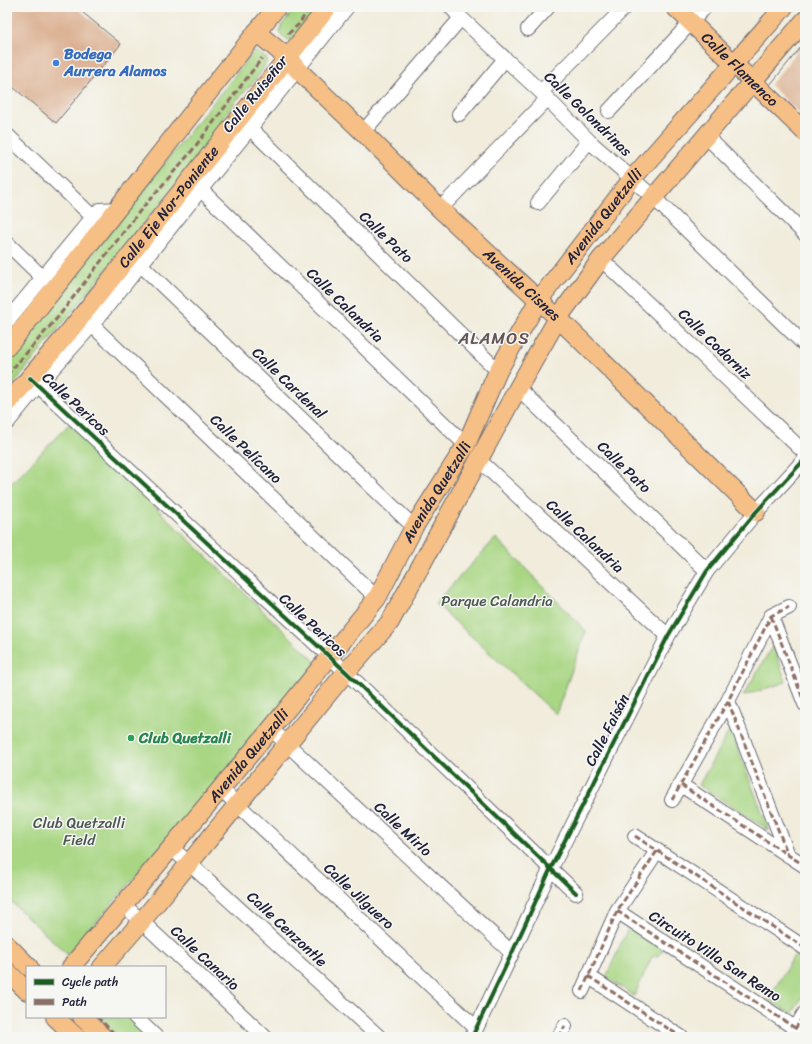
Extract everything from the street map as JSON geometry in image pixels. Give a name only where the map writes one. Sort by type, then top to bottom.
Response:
[{"type":"main road","points":[[7,347],[119,208],[277,7]]},
{"type":"main road","name":"Calle Eje Nor-Poniente","points":[[7,404],[34,381],[68,333],[292,64],[328,7]]},
{"type":"main road","name":"Calle Flamenco","points":[[675,7],[805,132]]},
{"type":"main road","name":"Avenida Quetzalli","points":[[75,965],[123,904],[271,729],[376,598],[414,527],[466,445],[498,371],[538,301],[632,179],[784,7]]},
{"type":"main road","name":"Avenida Quetzalli","points":[[103,966],[141,922],[237,804],[288,745],[346,672],[390,622],[558,318],[601,258],[805,20]]},
{"type":"main road","name":"Avenida Cisnes","points":[[256,32],[292,64],[363,132],[440,209],[558,318],[756,512]]},
{"type":"main road","points":[[7,946],[29,966]]},
{"type":"main road","points":[[7,971],[26,989]]},
{"type":"main road","points":[[57,1018],[76,1037]]},
{"type":"main road","points":[[83,1018],[103,1037]]},
{"type":"street","name":"Calle Ruiseñor","points":[[7,423],[34,381],[92,325],[250,128],[292,64],[347,7]]},
{"type":"street","points":[[528,29],[548,7]]},
{"type":"street","points":[[440,209],[625,7]]},
{"type":"street","points":[[608,111],[705,7]]},
{"type":"street","points":[[363,132],[457,11]]},
{"type":"street","name":"Calle Golondrinas","points":[[457,11],[589,141],[653,197],[805,345]]},
{"type":"street","points":[[459,114],[505,59]]},
{"type":"street","name":"Calle Pato","points":[[250,128],[498,371]]},
{"type":"street","points":[[7,135],[93,217]]},
{"type":"street","points":[[706,136],[805,234]]},
{"type":"street","points":[[538,202],[589,141]]},
{"type":"street","name":"Calle Calandria","points":[[200,189],[466,445]]},
{"type":"street","points":[[7,322],[93,217],[100,210],[119,208]]},
{"type":"street","points":[[7,243],[43,278]]},
{"type":"street","name":"Calle Codorniz","points":[[601,258],[805,453]]},
{"type":"street","name":"Calle Cardenal","points":[[140,264],[414,527]]},
{"type":"street","name":"Calle Pelícano","points":[[92,325],[376,598]]},
{"type":"street","name":"Calle Pericos","points":[[34,381],[346,672],[550,870],[576,893]]},
{"type":"street","name":"Calle Pato","points":[[518,388],[707,571]]},
{"type":"street","name":"Calle Faisán","points":[[474,1032],[550,870],[668,636],[707,571],[756,512],[805,459]]},
{"type":"street","name":"Calle Calandria","points":[[480,461],[668,636]]},
{"type":"street","points":[[672,800],[728,701],[771,616],[789,607]]},
{"type":"street","points":[[771,616],[805,704]]},
{"type":"street","points":[[728,701],[788,855]]},
{"type":"street","name":"Calle Mirlo","points":[[271,729],[512,953]]},
{"type":"street","points":[[680,785],[805,866]]},
{"type":"street","name":"Calle Jilguero","points":[[220,788],[474,1032]]},
{"type":"street","points":[[635,836],[805,948]]},
{"type":"street","name":"Calle Cenzontle","points":[[171,848],[190,862],[379,1037]]},
{"type":"street","points":[[582,991],[617,911],[657,851]]},
{"type":"street","name":"Calle Canario","points":[[123,904],[265,1037]]},
{"type":"street","name":"Circuito Villa San Remo","points":[[617,911],[793,1033],[805,1013]]},
{"type":"street","points":[[588,976],[681,1037]]},
{"type":"street","points":[[136,1018],[156,1037]]},
{"type":"green space","points":[[296,7],[319,7],[293,39],[288,40],[279,33],[281,26]]},
{"type":"green space","points":[[255,50],[267,59],[264,66],[255,80],[230,108],[219,131],[7,392],[7,360]]},
{"type":"green space","name":"Club Quetzalli","points":[[69,424],[318,664],[68,955],[7,898],[7,488]]},
{"type":"green space","name":"Parque Calandria","points":[[496,538],[586,631],[556,714],[435,603]]},
{"type":"green space","points":[[773,645],[786,682],[743,696]]},
{"type":"green space","points":[[730,729],[769,830],[699,785]]},
{"type":"green space","points":[[629,926],[663,949],[660,955],[652,957],[634,996],[606,977]]},
{"type":"green space","points":[[795,954],[805,961],[805,993],[792,1014],[768,1000]]},
{"type":"green space","points":[[94,1018],[136,1018],[156,1037],[113,1037]]},
{"type":"building","name":"Bodega Aurrera Alamos","points":[[7,7],[76,7],[121,44],[56,123],[7,82]]},
{"type":"building","points":[[805,42],[805,119],[770,85]]},
{"type":"marked path","points":[[288,34],[299,24],[310,7]]},
{"type":"marked path","points":[[7,375],[58,317],[139,212],[191,152],[262,58]]},
{"type":"marked path","points":[[672,800],[728,701],[771,616],[789,607]]},
{"type":"marked path","points":[[771,616],[805,704]]},
{"type":"marked path","points":[[728,701],[788,855]]},
{"type":"marked path","points":[[681,785],[805,866]]},
{"type":"marked path","points":[[635,836],[805,948]]},
{"type":"marked path","points":[[582,991],[617,911],[657,851]]},
{"type":"marked path","points":[[617,911],[795,1028]]},
{"type":"marked path","points":[[588,976],[681,1037]]},
{"type":"marked path","points":[[790,1037],[805,1013]]},
{"type":"marked path","points":[[98,1018],[118,1037]]},
{"type":"marked path","points":[[559,1037],[565,1026]]},
{"type":"cycle path","points":[[30,378],[346,672],[576,893]]},
{"type":"cycle path","points":[[472,1037],[550,870],[668,636],[707,571],[756,512],[805,459]]},
{"type":"place","name":"Bodega Aurrera Alamos","points":[[56,63]]},
{"type":"place","name":"Club Quetzalli","points":[[131,738]]},
{"type":"district","name":"ALAMOS","points":[[494,338]]},
{"type":"park label","name":"Club Quetzalli Field","points":[[79,832]]}]
